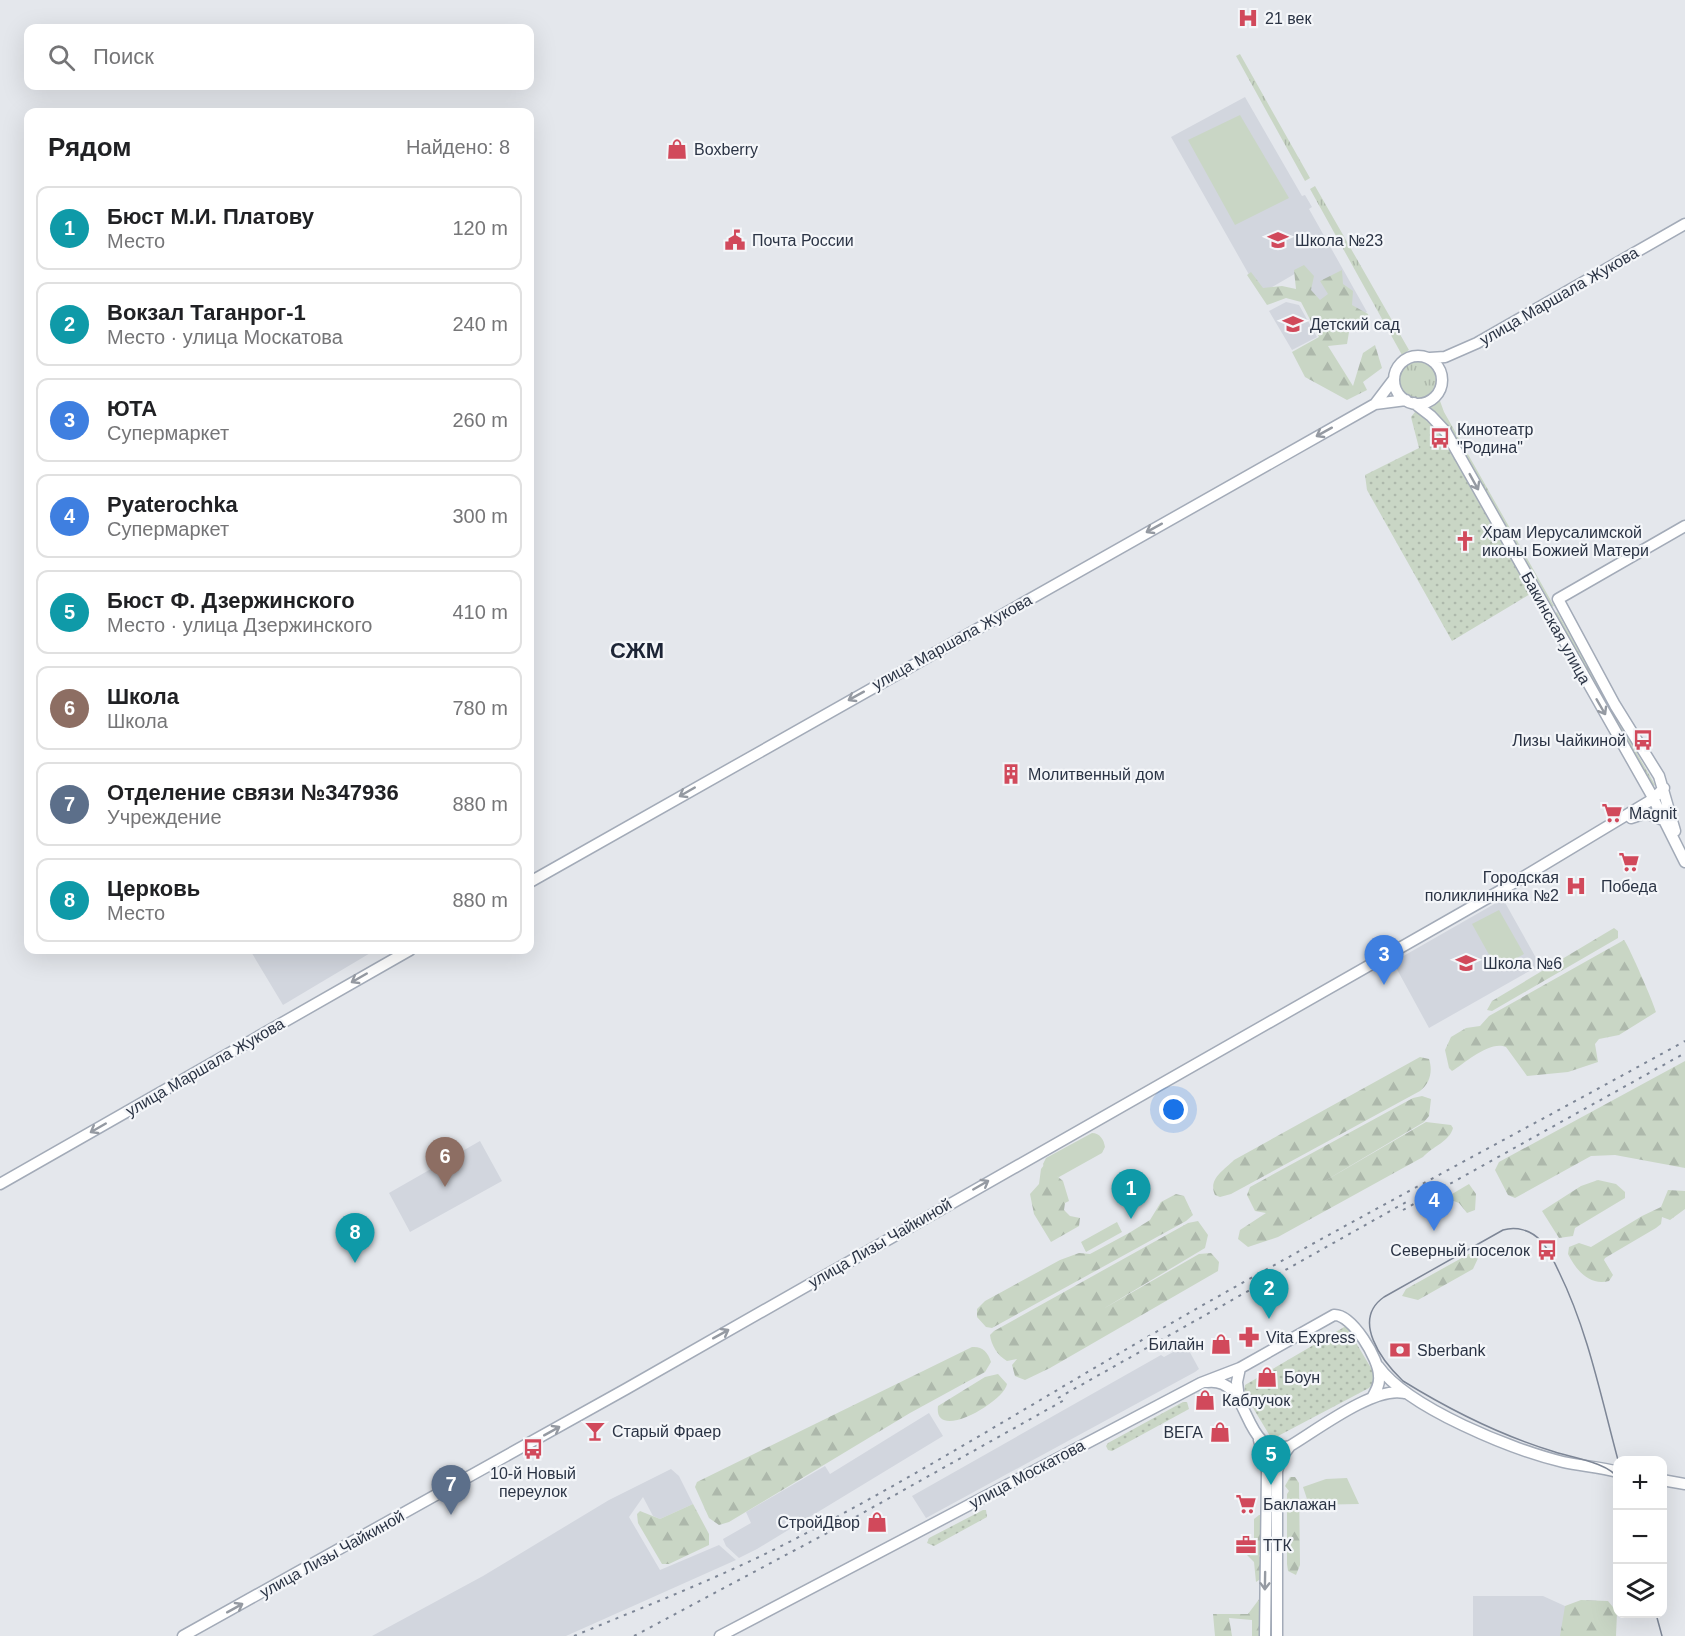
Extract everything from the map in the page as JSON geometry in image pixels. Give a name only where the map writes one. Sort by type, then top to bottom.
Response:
[{"type":"main road","name":"улица Маршала Жукова","points":[[1430,358],[1446,357],[1477,343],[1685,224]]},
{"type":"main road","points":[[1414,356],[1430,358],[1441,371],[1442,386],[1430,400],[1410,402],[1395,388],[1394,380],[1400,364],[1414,356]]},
{"type":"main road","name":"улица Маршала Жукова","points":[[534,880],[1375,404],[1394,380]]},
{"type":"main road","name":"улица Маршала Жукова","points":[[1375,404],[1410,402]]},
{"type":"main road","name":"Бакинская улица","points":[[1410,402],[1431,416],[1446,432],[1653,799],[1685,862]]},
{"type":"main road","name":"Бакинская улица","points":[[1685,526],[1558,599],[1664,788],[1674,830],[1685,849]]},
{"type":"main road","name":"улица Лизы Чайкиной","points":[[183,1636],[616,1395],[1574,847],[1653,799],[1664,788]]},
{"type":"main road","name":"улица Лизы Чайкиной","points":[[1574,847],[1641,814],[1651,814],[1663,820]]},
{"type":"main road","name":"улица Маршала Жукова","points":[[0,1184],[403,954]]},
{"type":"main road","name":"улица Москатова","points":[[720,1636],[1201,1383],[1235,1369],[1334,1315],[1340,1315],[1351,1322],[1376,1364]]},
{"type":"main road","points":[[1376,1364],[1389,1380],[1407,1394],[1502,1442],[1563,1462],[1613,1471]]},
{"type":"main road","points":[[1372,1398],[1379,1379],[1376,1364]]},
{"type":"main road","points":[[1235,1369],[1239,1400]]},
{"type":"main road","points":[[1201,1383],[1223,1383],[1239,1400],[1259,1440],[1267,1471],[1264,1636]]},
{"type":"main road","points":[[1259,1440],[1276,1448],[1290,1446],[1372,1398],[1388,1392],[1407,1394]]},
{"type":"main road","points":[[1277,1636],[1277,1471],[1281,1458],[1290,1446]]},
{"type":"main road","points":[[1667,1481],[1685,1484]]},
{"type":"shaded area","name":"Школа №23","points":[[1245,97],[1302,196],[1305,195],[1312,207],[1309,209],[1367,312],[1332,332],[1298,272],[1260,294],[1171,137]]},
{"type":"shaded area","name":"Детский сад","points":[[1286,302],[1299,305],[1317,337],[1292,350],[1269,311]]},
{"type":"shaded area","name":"Школа №6","points":[[1503,899],[1540,965],[1429,1028],[1393,962]]},
{"type":"shaded area","points":[[252,954],[369,954],[283,1005]]},
{"type":"shaded area","points":[[480,1141],[502,1181],[410,1232],[389,1193]]},
{"type":"shaded area","points":[[1186,1345],[1199,1369],[1195,1372],[926,1518],[912,1496],[1161,1355],[1164,1357]]},
{"type":"shaded area","points":[[929,1413],[943,1436],[757,1549],[739,1558],[726,1546],[723,1539],[751,1523],[746,1512],[825,1466],[830,1474]]},
{"type":"shaded area","points":[[671,1469],[679,1476],[693,1504],[660,1519],[653,1516],[643,1497],[629,1517],[660,1570],[719,1545],[736,1560],[566,1636],[372,1636],[483,1576],[609,1500]]},
{"type":"shaded area","points":[[1473,1596],[1543,1596],[1565,1606],[1565,1636],[1473,1636]]},
{"type":"green space","points":[[1240,54],[1310,178],[1305,181],[1236,56]]},
{"type":"green space","points":[[1240,115],[1289,198],[1235,225],[1188,140]]},
{"type":"green space","points":[[1315,186],[1409,350],[1402,355],[1310,189]]},
{"type":"green space","points":[[1304,265],[1314,276],[1311,290],[1320,300],[1328,294],[1320,281],[1342,270],[1343,284],[1353,291],[1352,305],[1368,314],[1370,321],[1350,326],[1347,344],[1328,346],[1353,386],[1363,353],[1375,345],[1382,368],[1363,382],[1367,390],[1347,400],[1305,377],[1292,352],[1319,337],[1301,302],[1286,298],[1267,305],[1247,275],[1251,272],[1263,288],[1282,286],[1296,289],[1294,270]]},
{"type":"green space","points":[[1418,359],[1426,360],[1432,365],[1437,371],[1437,387],[1432,393],[1426,398],[1418,399],[1410,398],[1404,393],[1399,387],[1398,379],[1399,371],[1404,365],[1410,360]]},
{"type":"green space","points":[[1440,401],[1444,412],[1554,606],[1549,608],[1428,409]]},
{"type":"green space","points":[[1419,407],[1431,416],[1535,591],[1452,641],[1367,490],[1365,475],[1419,448],[1411,417]]},
{"type":"green space","points":[[1557,612],[1655,785],[1652,787],[1554,614]]},
{"type":"green space","points":[[1499,910],[1524,954],[1497,969],[1472,924]]},
{"type":"green space","points":[[1614,928],[1618,931],[1618,938],[1492,1011],[1487,1010],[1492,1001]]},
{"type":"green space","points":[[1624,940],[1642,976],[1656,1012],[1619,1035],[1599,1039],[1595,1044],[1598,1062],[1568,1072],[1527,1076],[1506,1047],[1500,1046],[1485,1049],[1452,1071],[1449,1068],[1445,1050],[1451,1037],[1466,1028],[1480,1026],[1489,1016]]},
{"type":"green space","points":[[1420,1057],[1429,1059],[1431,1068],[1430,1077],[1420,1091],[1231,1194],[1220,1197],[1215,1195],[1213,1184],[1215,1180],[1234,1160]]},
{"type":"green space","points":[[1685,1061],[1685,1168],[1615,1155],[1591,1156],[1515,1198],[1508,1195],[1495,1170],[1499,1162]]},
{"type":"green space","points":[[1422,1096],[1431,1099],[1429,1116],[1424,1122],[1318,1185],[1426,1122],[1451,1125],[1453,1128],[1440,1144],[1423,1157],[1278,1237],[1248,1247],[1238,1239],[1240,1230],[1266,1213],[1255,1211],[1247,1195],[1250,1187],[1413,1098]]},
{"type":"green space","points":[[1092,1133],[1103,1139],[1105,1147],[1102,1153],[1059,1177],[1047,1175],[1043,1164],[1046,1158]]},
{"type":"green space","points":[[1044,1165],[1063,1181],[1069,1201],[1065,1203],[1064,1210],[1070,1216],[1080,1218],[1079,1226],[1051,1242],[1034,1214],[1030,1194],[1039,1184],[1041,1169]]},
{"type":"green space","points":[[1598,1180],[1616,1184],[1625,1192],[1625,1198],[1575,1228],[1573,1236],[1559,1238],[1542,1211],[1581,1186]]},
{"type":"green space","points":[[1469,1184],[1476,1194],[1475,1210],[1467,1213],[1459,1203],[1451,1200],[1452,1194]]},
{"type":"green space","points":[[1668,1190],[1685,1191],[1685,1209],[1670,1220],[1662,1217],[1661,1224],[1656,1228],[1605,1258],[1613,1275],[1609,1281],[1589,1279],[1579,1271],[1568,1254],[1569,1247],[1579,1243],[1591,1247],[1661,1207]]},
{"type":"green space","points":[[1176,1194],[1184,1196],[1193,1215],[1186,1221],[992,1328],[986,1327],[977,1317],[977,1309],[985,1301],[1060,1260],[1079,1253],[1090,1254],[1129,1233],[1150,1220],[1161,1202]]},
{"type":"green space","points":[[1198,1221],[1208,1235],[1205,1248],[1103,1309],[1199,1254],[1211,1253],[1219,1262],[1218,1271],[1050,1368],[1025,1380],[1015,1376],[1012,1365],[1017,1359],[1007,1361],[996,1350],[990,1335],[994,1331],[1188,1223]]},
{"type":"green space","points":[[1117,1222],[1122,1232],[1086,1252],[1081,1242]]},
{"type":"green space","points":[[1476,1250],[1480,1254],[1473,1269],[1418,1300],[1402,1296],[1406,1289]]},
{"type":"green space","points":[[1346,1326],[1374,1373],[1374,1382],[1369,1388],[1278,1436],[1270,1436],[1244,1393],[1245,1385]]},
{"type":"green space","points":[[972,1347],[984,1350],[988,1355],[991,1362],[985,1372],[910,1413],[729,1522],[719,1525],[709,1518],[695,1487],[697,1482]]},
{"type":"green space","points":[[998,1374],[1007,1384],[1003,1392],[983,1409],[957,1420],[946,1421],[939,1416],[938,1406],[985,1377]]},
{"type":"green space","points":[[1183,1402],[1187,1402],[1189,1409],[1112,1451],[1108,1450],[1106,1446],[1108,1443]]},
{"type":"green space","points":[[1290,1477],[1295,1477],[1299,1483],[1300,1565],[1296,1575],[1288,1571],[1287,1564],[1287,1494],[1289,1491],[1285,1486]]},
{"type":"green space","points":[[1347,1478],[1359,1504],[1309,1505],[1303,1487],[1326,1479]]},
{"type":"green space","points":[[693,1504],[709,1534],[709,1545],[669,1564],[662,1564],[638,1523],[637,1514],[640,1511],[660,1519]]},
{"type":"green space","points":[[986,1510],[987,1517],[934,1546],[927,1543],[929,1538]]},
{"type":"green space","points":[[1261,1515],[1263,1549],[1259,1556],[1262,1559],[1262,1578],[1256,1582],[1254,1562],[1246,1554],[1254,1554],[1254,1519]]},
{"type":"green space","points":[[1260,1598],[1261,1636],[1252,1636],[1252,1620],[1229,1618],[1232,1636],[1215,1636],[1213,1614],[1248,1614]]},
{"type":"green space","points":[[1581,1600],[1608,1601],[1613,1607],[1613,1618],[1617,1618],[1616,1636],[1560,1636],[1565,1606]]},
{"type":"tram line","points":[[1613,1472],[1590,1461],[1535,1446],[1516,1438],[1439,1402],[1403,1381],[1387,1363],[1373,1340],[1370,1317],[1374,1306],[1384,1297],[1503,1230],[1518,1229],[1533,1234],[1544,1244],[1551,1256],[1578,1317],[1617,1456]]},
{"type":"tram line","points":[[1657,1618],[1662,1636]]},
{"type":"railway","points":[[574,1636],[741,1565],[846,1512],[1257,1275],[1685,1041]]},
{"type":"railway","points":[[1403,1210],[1685,1053]]},
{"type":"railway","points":[[1058,1398],[1408,1201]]},
{"type":"railway","points":[[634,1636],[827,1533],[1068,1398]]},
{"type":"place","name":"21 век","points":[[1248,18]]},
{"type":"place","name":"Boxberry","points":[[677,149]]},
{"type":"place","name":"Почта России","points":[[735,240]]},
{"type":"place","name":"Школа №23","points":[[1278,240]]},
{"type":"place","name":"Детский сад","points":[[1293,324]]},
{"type":"place","name":"Кинотеатр \"Родина\"","points":[[1440,438]]},
{"type":"place","name":"Храм Иерусалимской иконы Божией Матери","points":[[1465,541]]},
{"type":"place","name":"Лизы Чайкиной","points":[[1643,740]]},
{"type":"place","name":"Молитвенный дом","points":[[1011,774]]},
{"type":"place","name":"Magnit","points":[[1612,813]]},
{"type":"place","name":"Победа","points":[[1629,862]]},
{"type":"place","name":"Городская поликлинника №2","points":[[1576,886]]},
{"type":"place","name":"Школа №6","points":[[1466,963]]},
{"type":"place","name":"ЮТА","points":[[1384,985]]},
{"type":"place","name":"Школа","points":[[445,1187]]},
{"type":"place","name":"Бюст М.И. Платову","points":[[1131,1219]]},
{"type":"place","name":"Pyaterochka","points":[[1434,1231]]},
{"type":"place","name":"Северный поселок","points":[[1547,1250]]},
{"type":"place","name":"Церковь","points":[[355,1263]]},
{"type":"place","name":"Вокзал Таганрог-1","points":[[1269,1319]]},
{"type":"place","name":"Vita Express","points":[[1249,1337]]},
{"type":"place","name":"Билайн","points":[[1221,1344]]},
{"type":"place","name":"Sberbank","points":[[1400,1350]]},
{"type":"place","name":"Боун","points":[[1267,1377]]},
{"type":"place","name":"Каблучок","points":[[1205,1400]]},
{"type":"place","name":"Старый Фраер","points":[[595,1431]]},
{"type":"place","name":"ВЕГА","points":[[1220,1432]]},
{"type":"place","name":"10-й Новый переулок","points":[[533,1449]]},
{"type":"place","name":"Бюст Ф. Дзержинского","points":[[1271,1485]]},
{"type":"place","name":"Баклажан","points":[[1246,1504]]},
{"type":"place","name":"Отделение связи №347936","points":[[451,1515]]},
{"type":"place","name":"СтройДвор","points":[[877,1522]]},
{"type":"place","name":"ТТК","points":[[1246,1545]]},
{"type":"district","name":"СЖМ","points":[[637,650]]}]
